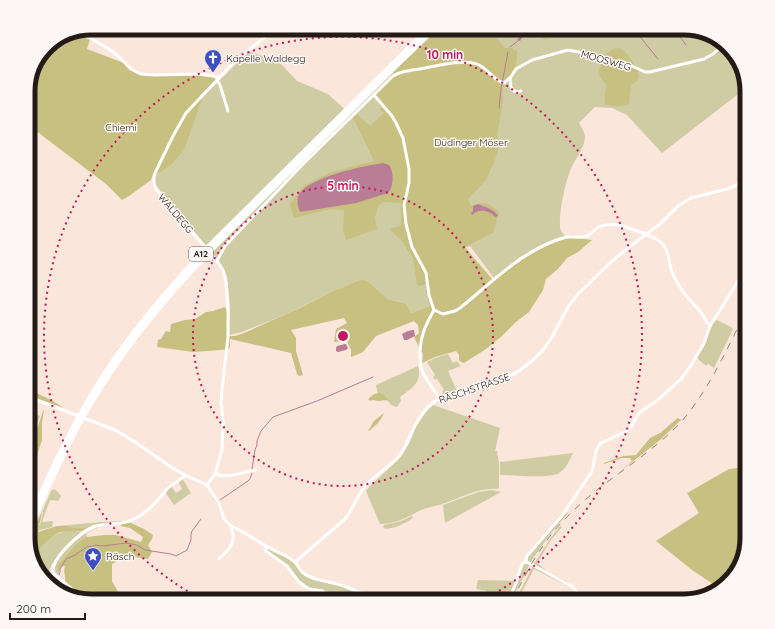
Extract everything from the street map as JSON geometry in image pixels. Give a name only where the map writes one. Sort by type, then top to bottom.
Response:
[{"type":"highway","name":"A12","points":[[35,508],[59,455],[81,413],[109,367],[149,313],[177,280],[204,252],[422,35]]},
{"type":"highway","name":"A12","points":[[35,517],[59,462],[88,409],[120,358],[156,310],[216,245],[427,35]]},
{"type":"street","name":"WALDEGG","points":[[207,485],[215,474],[222,450],[221,397],[228,323],[225,278],[223,270],[215,259],[156,189],[153,179],[182,118],[242,55],[267,35]]},
{"type":"street","points":[[84,36],[109,49],[131,69],[141,74],[197,74],[213,76],[218,79],[228,111]]},
{"type":"street","name":"MOOSWEG","points":[[502,82],[510,78],[516,69],[532,60],[568,50],[602,60],[626,63],[645,72],[650,72],[704,59],[720,48]]},
{"type":"street","points":[[215,259],[224,246],[302,165],[390,78],[398,73],[457,62],[474,63],[484,68],[511,87],[514,91],[521,91]]},
{"type":"street","points":[[510,78],[511,87]]},
{"type":"street","points":[[374,95],[392,116],[403,138],[409,169],[409,183],[405,203],[406,224],[412,247],[426,273],[429,295],[434,310],[428,321],[421,342],[420,364],[421,369],[439,398]]},
{"type":"street","name":"RÄSCHSTRASSE","points":[[295,562],[345,519],[363,488],[387,469],[402,452],[412,431],[431,404],[448,394],[494,383],[512,375],[526,366],[548,343],[568,307],[578,294],[612,262],[659,225],[684,202],[740,184]]},
{"type":"street","points":[[434,310],[443,314],[455,311],[522,257],[547,244],[562,238],[588,235],[599,227],[618,225],[629,227],[647,234],[659,241],[665,247],[670,267],[679,286],[701,312],[710,326]]},
{"type":"street","points":[[527,562],[527,556],[561,517],[590,474],[596,451],[599,446],[605,441],[625,432],[631,427],[639,413],[656,402],[678,384],[703,346],[710,326],[740,277]]},
{"type":"street","points":[[35,398],[115,430],[185,475],[207,485],[219,503],[225,520],[231,526],[295,562],[302,572],[311,578],[341,584],[365,594]]},
{"type":"street","points":[[215,474],[225,477],[256,470]]},
{"type":"street","points":[[74,591],[53,572],[53,567],[61,553],[91,528],[106,524],[126,522],[138,517],[151,507],[167,489],[185,475]]},
{"type":"street","points":[[219,559],[230,548],[234,541],[231,526]]},
{"type":"street","points":[[266,546],[266,551],[287,566],[301,584],[309,589],[323,591]]},
{"type":"street","points":[[527,562],[573,587],[577,594]]},
{"type":"street","points":[[511,594],[522,564],[527,562]]},
{"type":"green space","name":"Düdinger Möser","points":[[432,35],[695,36],[712,42],[731,60],[739,80],[740,91],[740,93],[662,153],[627,115],[612,108],[595,107],[579,123],[584,131],[584,142],[581,151],[570,171],[560,213],[560,229],[565,236],[520,257],[494,278],[470,246],[414,264],[429,283],[430,306],[411,315],[407,304],[388,299],[369,282],[362,279],[329,293],[289,313],[242,332],[229,335],[230,306],[227,276],[221,265],[155,184],[155,176],[187,113],[249,51],[280,63],[297,81],[328,94],[350,114]]},
{"type":"green space","points":[[433,35],[495,35],[505,48],[512,48],[517,52],[514,71],[504,84],[505,87],[503,87],[502,107],[497,135],[499,146],[495,160],[486,180],[468,199],[471,206],[484,203],[493,207],[499,213],[493,233],[465,247],[494,281],[522,258],[548,245],[571,237],[592,240],[578,252],[567,258],[558,269],[546,279],[543,290],[529,312],[486,349],[464,363],[459,360],[459,355],[456,351],[435,357],[422,363],[423,355],[414,337],[419,333],[418,325],[414,321],[376,336],[363,352],[351,357],[351,350],[347,341],[334,342],[336,329],[347,323],[344,318],[291,330],[296,338],[296,351],[303,375],[299,376],[297,374],[291,353],[230,339],[230,347],[228,349],[221,350],[193,352],[157,347],[158,340],[161,339],[166,331],[170,332],[171,324],[195,319],[206,312],[225,307],[227,310],[227,336],[235,336],[362,279],[369,282],[388,299],[407,304],[411,314],[430,306],[426,291],[429,290],[428,283],[420,286],[417,285],[413,258],[403,242],[389,229],[401,226],[401,203],[383,202],[378,206],[375,218],[377,229],[346,240],[343,230],[344,210],[331,209],[294,218],[290,204],[305,185],[329,173],[374,161],[353,117],[355,114],[358,115],[370,126],[384,113],[380,109],[381,108],[389,111],[376,96],[376,94],[395,75],[393,72]],"holes":[[[481,205],[488,208],[498,216],[485,211],[471,213],[474,206]]]},
{"type":"green space","points":[[544,35],[559,35],[549,39],[542,39]]},
{"type":"green space","name":"Chiemi","points":[[81,36],[90,39],[87,49],[124,63],[130,70],[140,75],[209,75],[217,79],[200,96],[202,99],[184,150],[172,164],[159,173],[154,172],[151,180],[122,200],[106,184],[39,133],[35,132],[35,87],[37,76],[44,60],[51,51],[70,39]]},
{"type":"green space","points":[[619,48],[625,52],[637,68],[639,77],[637,81],[631,85],[629,104],[614,106],[605,104],[605,91],[607,86],[600,77],[599,71],[606,54],[613,49]]},
{"type":"green space","points":[[717,320],[733,329],[714,368],[708,364],[706,366],[697,357],[706,343],[711,327]]},
{"type":"green space","points":[[448,354],[453,363],[457,361],[461,366],[448,371],[457,391],[443,394],[442,392],[444,390],[437,379],[435,380],[433,377],[435,375],[427,362]]},
{"type":"green space","points":[[418,366],[419,376],[417,381],[412,388],[400,397],[401,401],[397,407],[391,405],[378,394],[376,385]]},
{"type":"green space","points":[[35,392],[64,408],[35,398]]},
{"type":"green space","points":[[379,393],[384,395],[388,400],[370,401],[368,399],[374,394]]},
{"type":"green space","points":[[433,405],[500,428],[495,451],[497,451],[499,463],[499,487],[498,489],[471,493],[421,510],[406,518],[386,524],[380,524],[366,491],[400,458],[410,442],[415,428]]},
{"type":"green space","points":[[44,410],[42,440],[35,465],[35,435]]},
{"type":"green space","points":[[384,413],[378,423],[368,431],[374,421]]},
{"type":"green space","points":[[35,414],[40,416],[35,428]]},
{"type":"green space","points":[[678,418],[681,420],[660,440],[618,473],[632,461],[630,458],[622,458],[604,464],[623,456],[636,455],[650,438],[660,433]]},
{"type":"green space","points":[[573,453],[564,469],[554,475],[500,475],[500,462]]},
{"type":"green space","points":[[740,468],[739,549],[731,569],[714,585],[692,570],[656,541],[699,513],[687,493],[729,469]]},
{"type":"green space","points":[[182,478],[191,493],[174,505],[165,492],[171,486],[176,493],[182,489],[178,481]]},
{"type":"green space","points":[[54,489],[61,496],[58,501],[50,500],[42,522],[53,521],[52,527],[37,531],[41,522],[42,512],[51,491]]},
{"type":"green space","points":[[492,490],[501,492],[445,523],[443,505],[478,492]]},
{"type":"green space","points":[[42,512],[38,532],[57,526],[86,528],[77,532],[58,533],[37,551],[35,525]]},
{"type":"green space","points":[[566,513],[568,513],[548,537],[530,563],[527,557]]},
{"type":"green space","points":[[412,516],[413,518],[393,528],[385,529],[383,527],[384,525],[401,521]]},
{"type":"green space","points":[[127,521],[94,525],[61,552],[52,564],[49,571],[52,573],[46,570],[45,566],[41,563],[37,551],[53,536],[68,531],[81,532],[85,528],[57,526]]},
{"type":"green space","points":[[121,523],[131,523],[153,535],[148,545],[152,552],[148,559],[128,556],[112,564],[112,581],[119,594],[78,592],[65,581],[65,566],[60,568],[58,575],[57,566],[76,544],[87,537],[116,535],[141,542],[143,537],[130,528],[121,526]]},
{"type":"green space","points":[[560,526],[562,527],[551,540],[537,563],[548,572],[568,582],[567,583],[534,564]]},
{"type":"green space","points":[[98,527],[86,534],[87,537],[76,544],[57,566],[58,575],[55,570],[56,563],[61,555],[76,540],[92,529]]},
{"type":"green space","points":[[267,549],[292,561],[305,576],[313,580],[341,585],[361,594],[335,594],[310,588],[300,581],[290,569],[267,551]]},
{"type":"green space","points":[[524,564],[530,564],[515,594],[512,594]]},
{"type":"green space","points":[[533,566],[572,588],[534,569],[521,594],[519,594]]},
{"type":"green space","points":[[478,580],[516,581],[510,594],[487,594],[487,591],[476,589]]},
{"type":"shaded area","points":[[526,35],[523,36],[520,41],[517,40],[520,36]]},
{"type":"shaded area","points":[[383,163],[389,165],[391,168],[392,183],[388,193],[356,203],[300,212],[297,201],[298,196],[305,188],[314,182],[338,173]]},
{"type":"shaded area","points":[[478,204],[492,210],[498,216],[495,217],[487,211],[477,211],[472,215],[471,213],[473,211],[473,206]]},
{"type":"shaded area","points":[[414,330],[415,336],[404,340],[402,334]]},
{"type":"shaded area","points":[[346,344],[348,348],[346,350],[336,351],[337,346]]},
{"type":"waterway","points":[[639,35],[658,59]]},
{"type":"waterway","points":[[678,35],[686,45]]},
{"type":"waterway","points":[[510,47],[518,41]]},
{"type":"waterway","points":[[499,108],[508,52]]},
{"type":"waterway","points":[[252,469],[257,441],[261,431],[273,417],[317,401],[373,377]]},
{"type":"waterway","points":[[220,500],[248,481],[252,473]]},
{"type":"waterway","points":[[59,575],[60,569],[66,559],[88,546],[92,547],[95,545],[103,546],[126,543],[137,545],[145,550],[176,556],[187,550],[191,540],[192,531],[201,519]]},
{"type":"railway","points":[[516,594],[537,554],[561,523],[598,489],[668,435],[691,410],[717,368],[740,323]]},
{"type":"place","name":"Kapelle Waldegg","points":[[213,73]]},
{"type":"place","name":"Räsch","points":[[93,571]]}]
